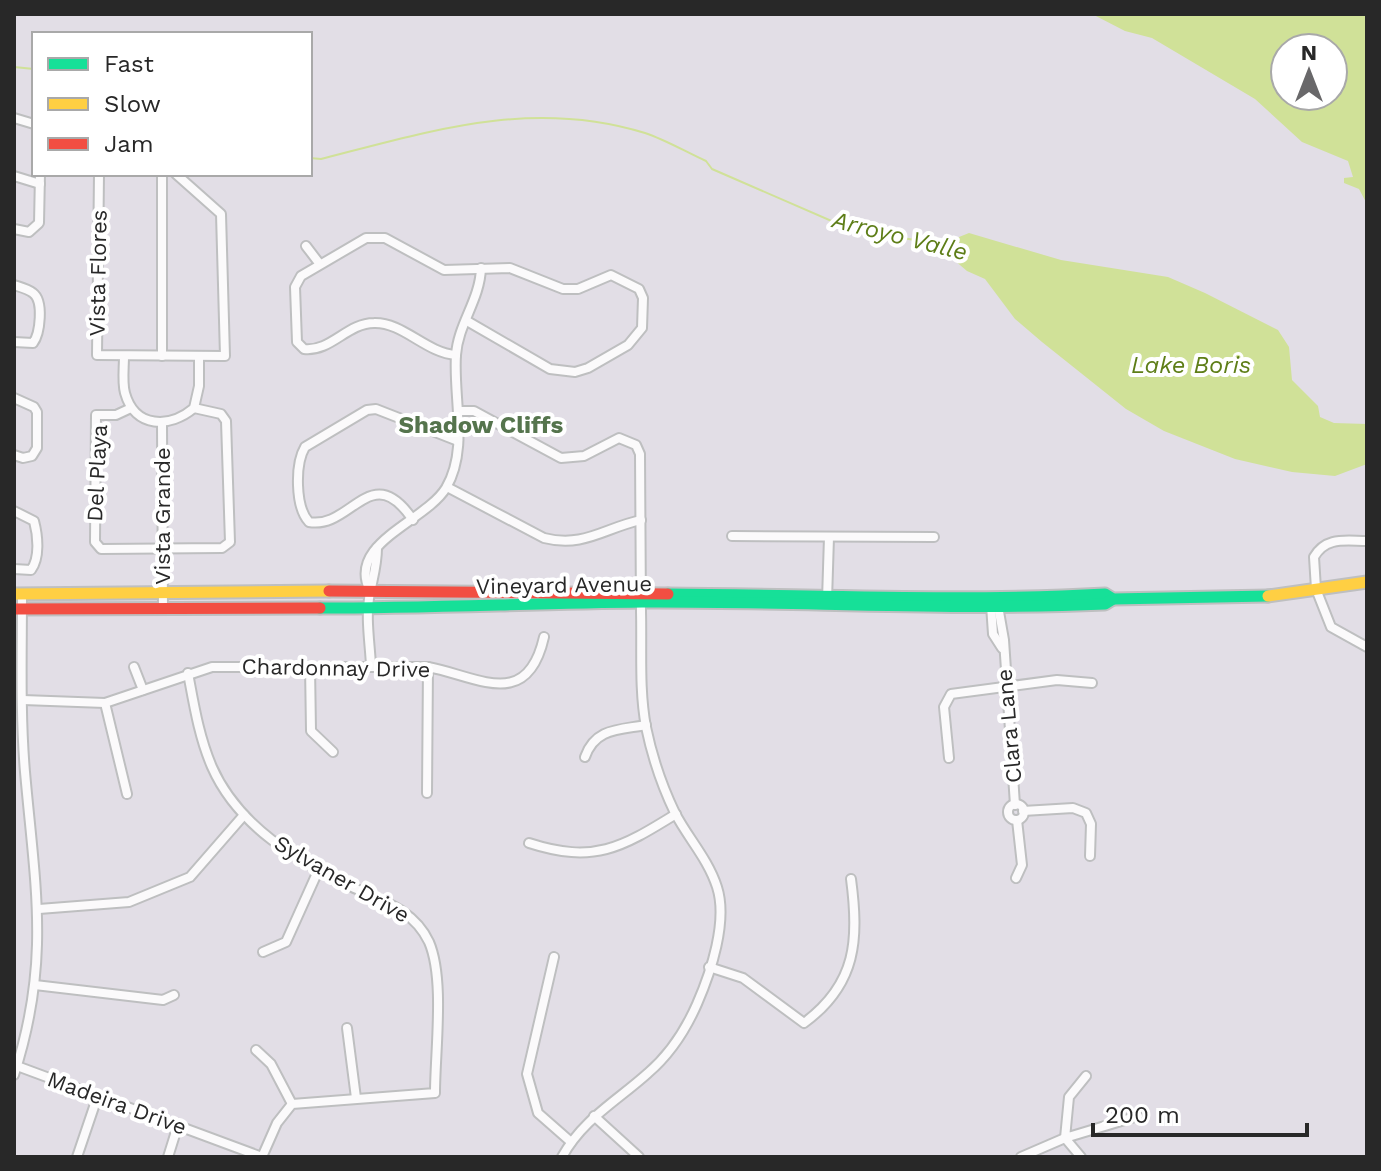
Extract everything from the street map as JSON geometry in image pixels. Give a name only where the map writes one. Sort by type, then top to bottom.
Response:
[{"type":"street","points":[[14,176],[40,179],[39,223],[29,232],[14,229]]},
{"type":"street","name":"Vista Flores","points":[[99,176],[97,355],[162,356]]},
{"type":"street","points":[[162,176],[162,356],[225,356],[221,214],[178,176]]},
{"type":"street","points":[[456,355],[428,348],[386,325],[372,323],[317,351],[304,349],[297,342],[295,287],[301,276],[319,263],[366,238],[385,238],[444,270],[519,270],[563,289],[578,289],[611,275],[639,289],[643,298],[642,328],[638,337],[600,362],[575,372],[550,369],[467,321]]},
{"type":"street","points":[[306,246],[319,263]]},
{"type":"street","points":[[371,666],[369,607],[370,591],[376,579],[377,548],[413,520],[447,487],[458,441],[456,355],[477,298],[481,268]]},
{"type":"street","points":[[14,285],[36,295],[38,302],[38,337],[33,343],[14,342]]},
{"type":"street","points":[[124,356],[124,391],[131,408]]},
{"type":"street","points":[[162,548],[222,548],[230,542],[226,421],[221,414],[194,408],[199,386],[199,356]]},
{"type":"street","points":[[14,398],[34,407],[37,412],[37,448],[32,456],[14,455]]},
{"type":"street","name":"Vista Grande","points":[[131,408],[152,423],[162,424],[177,420],[194,408]]},
{"type":"street","name":"Del Playa","points":[[131,408],[116,415],[96,415],[95,542],[101,549],[162,548]]},
{"type":"street","points":[[413,520],[402,504],[390,496],[377,494],[320,523],[309,522],[300,507],[299,456],[305,447],[367,410],[376,409],[458,441]]},
{"type":"street","points":[[458,411],[474,411],[561,458],[574,459],[619,438],[629,440],[640,454],[641,679],[646,725],[656,765],[676,814],[718,888],[718,932],[709,967],[696,1005],[669,1052],[594,1116],[562,1157]]},
{"type":"street","name":"Vista Grande","points":[[162,424],[163,609]]},
{"type":"street","points":[[447,487],[544,538],[560,542],[575,542],[641,520]]},
{"type":"street","points":[[14,511],[34,521],[36,530],[36,563],[31,570],[14,569]]},
{"type":"street","points":[[732,536],[934,537]]},
{"type":"street","points":[[827,599],[829,537]]},
{"type":"street","points":[[1367,541],[1334,541],[1323,545],[1314,557],[1316,589],[1331,627],[1367,647]]},
{"type":"street","name":"Vineyard Avenue","points":[[18,594],[370,591],[827,599],[994,606],[1105,594],[1113,599],[1250,598],[1367,582]]},
{"type":"street","points":[[15,1071],[35,985],[39,909],[25,770],[23,700],[18,664],[18,594]]},
{"type":"street","name":"Vineyard Avenue","points":[[18,609],[369,607],[641,598]]},
{"type":"street","name":"Clara Lane","points":[[994,606],[993,634],[1002,648],[1015,805],[1008,813],[1017,820]]},
{"type":"street","name":"Chardonnay Drive","points":[[105,703],[212,667],[428,667],[460,673],[499,687],[516,680],[528,669],[540,652],[544,637]]},
{"type":"street","points":[[310,666],[311,731],[333,752]]},
{"type":"street","points":[[134,667],[143,690]]},
{"type":"street","points":[[427,793],[428,667]]},
{"type":"street","name":"Sylvaner Drive","points":[[188,673],[200,734],[213,770],[244,815],[283,850],[318,871],[403,910],[418,924],[436,966],[435,1093],[292,1104]]},
{"type":"street","points":[[949,758],[944,707],[947,698],[958,691],[1057,680],[1092,683]]},
{"type":"street","points":[[23,700],[105,703],[127,794]]},
{"type":"street","points":[[585,757],[590,743],[600,733],[646,725]]},
{"type":"street","points":[[14,771],[25,770]]},
{"type":"street","points":[[1015,805],[1023,811],[1073,808],[1086,813],[1091,824],[1090,856]]},
{"type":"street","points":[[1016,878],[1022,865],[1017,820],[1023,811]]},
{"type":"street","points":[[529,843],[593,854],[615,849],[676,814]]},
{"type":"street","points":[[39,909],[129,902],[190,877],[244,815]]},
{"type":"street","points":[[263,952],[286,942],[318,871]]},
{"type":"street","points":[[709,967],[743,978],[804,1023],[833,998],[852,958],[854,904],[851,879]]},
{"type":"street","points":[[854,904],[867,903]]},
{"type":"street","points":[[554,957],[527,1074],[538,1113],[571,1142]]},
{"type":"street","points":[[35,985],[163,1000],[174,995]]},
{"type":"street","points":[[347,1028],[356,1098]]},
{"type":"street","points":[[256,1050],[271,1064],[292,1104],[277,1123],[262,1157]]},
{"type":"street","name":"Madeira Drive","points":[[15,1071],[98,1095],[262,1157]]},
{"type":"street","points":[[1081,1157],[1065,1138],[1069,1097],[1086,1076]]},
{"type":"street","points":[[77,1157],[98,1095]]},
{"type":"street","points":[[594,1116],[639,1157]]},
{"type":"street","points":[[1021,1157],[1065,1138],[1138,1116]]},
{"type":"street","points":[[168,1157],[178,1125]]},
{"type":"water","points":[[1092,14],[1367,14],[1367,204],[1359,189],[1344,183],[1344,178],[1353,177],[1348,161],[1302,142],[1269,112],[1349,112],[1349,32],[1269,32],[1269,112],[1255,99],[1152,38],[1125,31]]},
{"type":"water","name":"Lake Boris","points":[[969,233],[1061,260],[1168,277],[1278,330],[1289,347],[1292,380],[1318,406],[1320,417],[1334,423],[1367,424],[1367,464],[1335,476],[1292,472],[1235,459],[1164,431],[1126,409],[1015,319],[985,279],[967,271],[947,254],[954,239]]},
{"type":"waterway","name":"Arroyo Valle","points":[[14,67],[32,69]]},
{"type":"waterway","name":"Arroyo Valle","points":[[312,158],[321,159],[482,122],[562,118],[603,123],[661,139],[706,161],[712,169],[850,229],[950,246]]},
{"type":"traffic: fast","points":[[668,594],[942,598],[1105,594],[1113,599],[1268,596]]},
{"type":"traffic: fast","points":[[320,608],[642,602],[1047,606],[1105,604],[1113,599]]},
{"type":"traffic: slow","points":[[1268,596],[1367,582]]},
{"type":"traffic: slow","points":[[14,594],[329,591]]},
{"type":"traffic: jam","points":[[329,591],[668,594]]},
{"type":"traffic: jam","points":[[14,609],[320,608]]},
{"type":"district","name":"Shadow Cliffs","points":[[481,425]]}]
